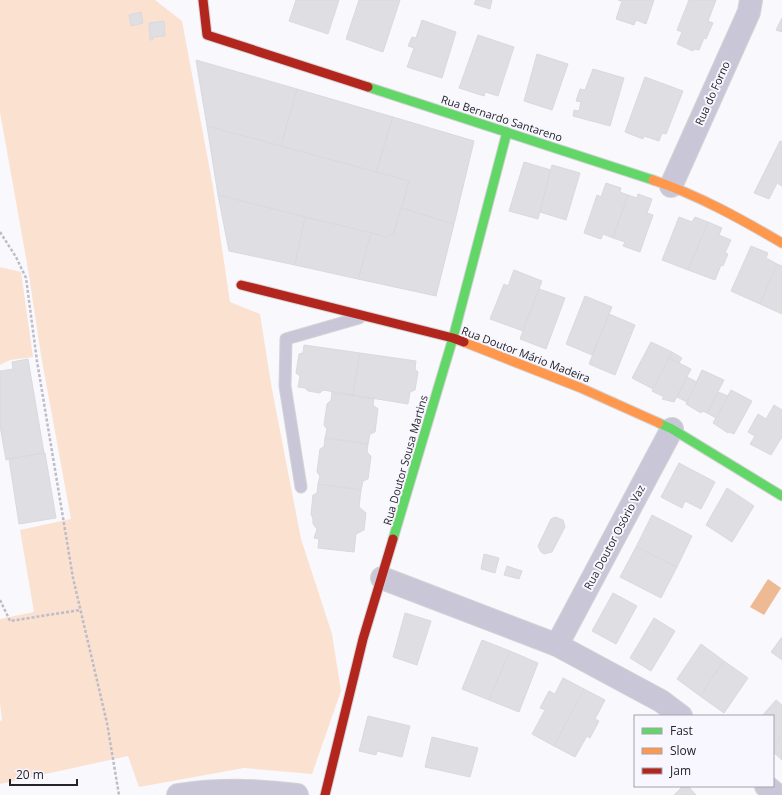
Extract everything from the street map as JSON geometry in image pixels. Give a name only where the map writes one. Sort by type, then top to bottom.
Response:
[{"type":"street","name":"Rua Bernardo Santareno","points":[[203,0],[207,35],[671,186],[736,216],[782,243]]},
{"type":"street","name":"Rua do Forno","points":[[671,186],[749,12],[751,0]]},
{"type":"street","name":"Rua Doutor Sousa Martins","points":[[325,795],[363,639],[453,338],[506,132]]},
{"type":"street","name":"Rua Doutor Mário Madeira","points":[[241,285],[453,338],[581,388],[672,429],[782,496]]},
{"type":"street","name":"Rua Doutor Osório Vaz","points":[[557,644],[672,429]]},
{"type":"street","points":[[382,578],[557,644],[662,701],[680,715]]},
{"type":"street","points":[[767,787],[777,795]]},
{"type":"street","points":[[178,795],[199,792],[272,793],[297,795]]},
{"type":"lane","points":[[301,487],[285,386],[286,339],[366,316]]},
{"type":"path","points":[[0,232],[16,257],[26,278],[37,361],[60,502],[80,610],[107,723],[119,795]]},
{"type":"path","points":[[0,600],[10,621],[80,610]]},
{"type":"shaded area","points":[[0,0],[155,0],[182,21],[213,187],[230,302],[260,314],[271,384],[301,539],[332,634],[341,691],[312,774],[244,768],[139,787],[128,756],[0,784],[0,721],[2,720],[0,703],[0,619],[34,612],[20,530],[71,519],[41,355],[28,269],[0,112]]},
{"type":"shaded area","points":[[0,267],[21,272],[33,357],[10,360],[0,365]]},
{"type":"shaded area","points":[[768,579],[781,588],[764,615],[750,607]]},
{"type":"building","points":[[296,0],[339,0],[328,34],[289,21]]},
{"type":"building","points":[[359,0],[400,0],[383,52],[346,39]]},
{"type":"building","points":[[476,0],[492,0],[490,9],[474,4]]},
{"type":"building","points":[[618,0],[654,0],[646,24],[636,20],[634,25],[616,19],[622,1]]},
{"type":"building","points":[[689,0],[716,0],[708,21],[713,23],[706,39],[704,38],[699,50],[694,49],[693,51],[677,44],[682,32],[677,30]]},
{"type":"building","points":[[141,12],[143,23],[131,26],[129,15]]},
{"type":"building","points":[[782,18],[782,32],[776,30]]},
{"type":"building","points":[[422,20],[456,32],[442,78],[407,67],[414,48],[408,46],[412,37],[416,38]]},
{"type":"building","points":[[164,21],[165,36],[153,37],[153,40],[150,40],[149,23]]},
{"type":"building","points":[[478,35],[514,47],[498,96],[485,92],[484,96],[459,88]]},
{"type":"building","points":[[537,54],[568,64],[552,110],[524,101]]},
{"type":"building","points":[[196,60],[297,89],[281,146],[207,126]]},
{"type":"building","points":[[593,69],[624,78],[610,126],[573,116],[574,110],[579,111],[581,102],[576,101],[580,89],[585,90]]},
{"type":"building","points":[[645,77],[683,91],[666,134],[662,133],[659,141],[644,136],[643,139],[625,132]]},
{"type":"building","points":[[297,89],[393,117],[376,172],[281,146]]},
{"type":"building","points":[[393,117],[474,141],[454,224],[401,208],[409,181],[376,172]]},
{"type":"building","points":[[207,126],[409,181],[394,233],[386,237],[218,195]]},
{"type":"building","points":[[780,141],[782,142],[782,186],[777,183],[769,199],[754,193]]},
{"type":"building","points":[[524,162],[551,170],[538,219],[509,211]]},
{"type":"building","points":[[552,165],[580,173],[566,220],[540,212]]},
{"type":"building","points":[[606,183],[621,188],[620,192],[628,195],[613,238],[603,234],[601,239],[584,233],[597,195],[601,197]]},
{"type":"building","points":[[638,194],[652,199],[647,213],[653,215],[640,252],[623,246],[625,242],[613,238],[628,195],[637,198]]},
{"type":"building","points":[[218,195],[305,217],[295,265],[229,251]]},
{"type":"building","points":[[401,208],[454,224],[436,296],[358,279],[371,233],[386,237],[394,233]]},
{"type":"building","points":[[305,217],[371,233],[358,279],[295,265]]},
{"type":"building","points":[[679,217],[692,222],[695,217],[708,222],[688,270],[662,260]]},
{"type":"building","points":[[708,222],[722,228],[719,235],[731,240],[725,253],[728,254],[723,266],[721,265],[715,280],[688,270]]},
{"type":"building","points":[[751,246],[768,253],[766,258],[777,264],[760,304],[731,291]]},
{"type":"building","points":[[777,264],[782,266],[782,314],[760,304]]},
{"type":"building","points":[[514,270],[542,281],[523,331],[490,319],[504,284],[508,286]]},
{"type":"building","points":[[539,289],[565,298],[546,349],[520,339]]},
{"type":"building","points":[[585,296],[612,307],[592,355],[566,344]]},
{"type":"building","points":[[609,314],[635,325],[615,375],[589,364]]},
{"type":"building","points":[[651,342],[672,352],[653,389],[632,378]]},
{"type":"building","points":[[304,345],[360,353],[353,395],[323,390],[320,393],[308,391],[305,388],[298,387],[300,376],[296,373],[299,354],[303,353]]},
{"type":"building","points":[[672,352],[682,358],[679,363],[669,358]]},
{"type":"building","points":[[360,353],[416,361],[415,369],[418,372],[415,390],[410,392],[408,404],[353,395]]},
{"type":"building","points":[[669,358],[691,369],[674,402],[662,399],[664,397],[652,391]]},
{"type":"building","points":[[28,359],[44,453],[6,460],[0,426],[0,371],[13,369],[12,362]]},
{"type":"building","points":[[702,370],[724,380],[707,413],[702,411],[701,413],[686,404]]},
{"type":"building","points":[[687,377],[697,382],[687,402],[677,397]]},
{"type":"building","points":[[731,390],[752,401],[734,434],[728,433],[713,423]]},
{"type":"building","points":[[332,392],[374,399],[373,405],[378,409],[375,432],[370,434],[368,444],[325,438],[327,429],[324,425],[327,404],[331,400]]},
{"type":"building","points":[[718,392],[728,396],[716,418],[707,413]]},
{"type":"building","points":[[774,405],[782,410],[782,437],[771,455],[750,444],[755,436],[748,432],[758,414],[766,419]]},
{"type":"building","points":[[325,438],[368,444],[367,452],[371,456],[368,479],[363,481],[361,490],[318,484],[320,476],[317,472],[320,449],[324,447]]},
{"type":"building","points":[[45,453],[56,518],[19,524],[9,459]]},
{"type":"building","points":[[679,463],[715,482],[701,509],[685,501],[682,508],[661,497]]},
{"type":"building","points":[[318,484],[361,490],[359,507],[366,513],[364,530],[356,534],[354,552],[318,548],[319,539],[314,538],[317,529],[313,524],[311,514],[313,495],[317,493]]},
{"type":"building","points":[[727,488],[754,506],[732,542],[706,525]]},
{"type":"building","points":[[652,515],[692,536],[677,567],[636,547]]},
{"type":"building","points":[[555,517],[563,520],[565,527],[552,552],[544,554],[538,546],[551,519]]},
{"type":"building","points":[[636,547],[677,567],[661,598],[620,577]]},
{"type":"building","points":[[484,554],[499,558],[495,573],[481,569]]},
{"type":"building","points":[[507,566],[522,571],[519,579],[504,575]]},
{"type":"building","points":[[613,593],[637,606],[616,644],[592,631]]},
{"type":"building","points":[[405,613],[431,621],[417,665],[393,657]]},
{"type":"building","points":[[654,618],[675,631],[651,671],[630,658]]},
{"type":"building","points":[[782,637],[782,660],[771,652]]},
{"type":"building","points":[[482,640],[510,651],[489,700],[462,689]]},
{"type":"building","points":[[701,644],[724,661],[700,696],[677,679]]},
{"type":"building","points":[[510,651],[538,663],[519,712],[489,700]]},
{"type":"building","points":[[724,661],[748,678],[724,713],[700,696]]},
{"type":"building","points":[[563,678],[584,689],[554,746],[532,734],[545,710],[540,708],[549,691],[555,694]]},
{"type":"building","points":[[584,689],[605,700],[595,719],[599,721],[590,738],[587,736],[575,757],[554,746]]},
{"type":"building","points":[[776,700],[782,705],[782,736],[774,745],[774,715],[763,715]]},
{"type":"building","points":[[368,716],[410,726],[402,757],[377,751],[376,755],[359,751]]},
{"type":"building","points":[[782,736],[782,760],[774,753],[774,745]]},
{"type":"building","points":[[432,737],[478,748],[470,777],[425,767]]},
{"type":"building","points":[[682,787],[689,787],[696,795],[674,795]]},
{"type":"traffic: fast","points":[[368,87],[653,180]]},
{"type":"traffic: fast","points":[[393,539],[453,338],[507,132]]},
{"type":"traffic: fast","points":[[659,423],[672,429],[782,496]]},
{"type":"traffic: slow","points":[[653,180],[703,200],[735,216],[782,243]]},
{"type":"traffic: slow","points":[[464,342],[581,388],[659,423]]},
{"type":"traffic: jam","points":[[203,0],[207,35],[368,87]]},
{"type":"traffic: jam","points":[[241,285],[464,342]]},
{"type":"traffic: jam","points":[[325,795],[363,639],[393,539]]}]
